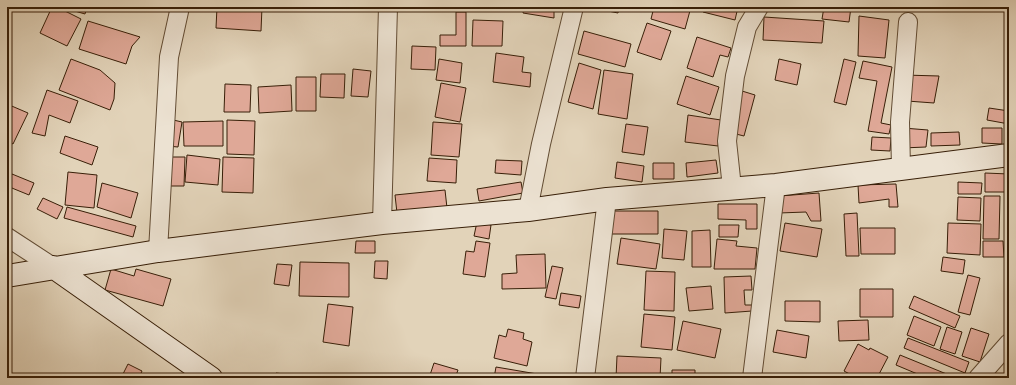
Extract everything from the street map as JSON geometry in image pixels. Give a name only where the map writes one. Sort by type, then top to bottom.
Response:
[{"type":"street","points":[[158,251],[169,57],[180,7]]},
{"type":"street","points":[[382,223],[388,7]]},
{"type":"street","points":[[528,210],[541,144],[574,7]]},
{"type":"street","points":[[732,188],[727,141],[735,76],[747,27],[758,7]]},
{"type":"street","points":[[901,169],[900,122],[908,22]]},
{"type":"street","points":[[7,276],[53,267],[158,251],[382,223],[528,210],[607,199],[776,184],[1009,156]]},
{"type":"street","points":[[752,378],[776,184]]},
{"type":"street","points":[[585,378],[607,199]]},
{"type":"street","points":[[7,237],[53,267],[210,378]]},
{"type":"street","points":[[978,378],[1009,343]]},
{"type":"building","points":[[52,7],[57,7],[81,19],[67,46],[40,33]]},
{"type":"building","points":[[61,7],[87,7],[85,14]]},
{"type":"building","points":[[217,7],[262,7],[261,31],[216,28]]},
{"type":"building","points":[[524,7],[554,7],[554,18],[523,13]]},
{"type":"building","points":[[588,7],[619,7],[618,13]]},
{"type":"building","points":[[654,7],[691,7],[685,29],[651,19]]},
{"type":"building","points":[[704,7],[738,7],[735,20],[703,12]]},
{"type":"building","points":[[824,7],[851,7],[849,22],[822,19]]},
{"type":"building","points":[[456,12],[466,12],[466,46],[440,46],[440,35],[456,35]]},
{"type":"building","points":[[859,16],[889,20],[885,58],[858,56]]},
{"type":"building","points":[[764,17],[824,21],[822,43],[763,40]]},
{"type":"building","points":[[473,20],[503,21],[502,46],[472,46]]},
{"type":"building","points":[[88,21],[140,37],[132,46],[126,64],[79,49]]},
{"type":"building","points":[[647,23],[671,31],[661,60],[637,52]]},
{"type":"building","points":[[584,31],[631,44],[625,67],[578,54]]},
{"type":"building","points":[[697,37],[731,48],[728,57],[720,55],[713,77],[687,68]]},
{"type":"building","points":[[412,46],[436,47],[435,70],[411,69]]},
{"type":"building","points":[[496,53],[524,57],[522,72],[531,73],[530,87],[493,82]]},
{"type":"building","points":[[71,59],[100,70],[115,83],[114,99],[110,110],[59,90]]},
{"type":"building","points":[[439,59],[462,63],[460,83],[436,80]]},
{"type":"building","points":[[779,59],[801,64],[797,85],[775,80]]},
{"type":"building","points":[[844,59],[856,62],[846,105],[834,102]]},
{"type":"building","points":[[863,61],[892,67],[881,123],[891,125],[889,134],[868,131],[877,81],[859,78]]},
{"type":"building","points":[[579,63],[601,70],[593,109],[568,102]]},
{"type":"building","points":[[353,69],[371,71],[368,97],[351,96]]},
{"type":"building","points":[[604,70],[633,74],[627,119],[598,114]]},
{"type":"building","points":[[321,74],[345,74],[344,98],[320,97]]},
{"type":"building","points":[[904,75],[939,76],[934,103],[907,101]]},
{"type":"building","points":[[686,76],[719,87],[710,115],[677,104]]},
{"type":"building","points":[[296,77],[316,77],[316,111],[296,111]]},
{"type":"building","points":[[441,83],[466,88],[460,122],[435,117]]},
{"type":"building","points":[[225,84],[251,85],[250,112],[224,112]]},
{"type":"building","points":[[291,85],[292,111],[259,113],[258,87]]},
{"type":"building","points":[[47,90],[78,101],[70,123],[49,115],[45,136],[32,133]]},
{"type":"building","points":[[742,91],[755,95],[744,136],[732,133]]},
{"type":"building","points":[[7,104],[28,113],[13,144],[7,141]]},
{"type":"building","points":[[989,108],[1009,111],[1009,124],[987,120]]},
{"type":"building","points":[[688,115],[721,120],[718,146],[685,142]]},
{"type":"building","points":[[169,119],[182,122],[178,147],[167,146]]},
{"type":"building","points":[[227,120],[255,121],[254,155],[227,154]]},
{"type":"building","points":[[223,121],[223,146],[184,146],[183,122]]},
{"type":"building","points":[[433,122],[462,124],[459,157],[431,155]]},
{"type":"building","points":[[626,124],[648,127],[644,155],[622,152]]},
{"type":"building","points":[[903,128],[928,130],[926,147],[902,148]]},
{"type":"building","points":[[982,128],[1002,128],[1002,144],[982,143]]},
{"type":"building","points":[[959,132],[960,145],[931,146],[931,133]]},
{"type":"building","points":[[65,136],[98,147],[92,165],[60,153]]},
{"type":"building","points":[[872,137],[891,138],[890,151],[871,150]]},
{"type":"building","points":[[187,155],[220,159],[218,185],[185,182]]},
{"type":"building","points":[[170,157],[185,157],[184,186],[169,186]]},
{"type":"building","points":[[223,157],[254,158],[253,193],[222,192]]},
{"type":"building","points":[[429,158],[457,160],[456,183],[427,181]]},
{"type":"building","points":[[496,160],[522,161],[521,175],[495,173]]},
{"type":"building","points":[[716,160],[718,173],[687,177],[686,163]]},
{"type":"building","points":[[617,162],[644,166],[642,182],[615,178]]},
{"type":"building","points":[[653,163],[674,163],[674,179],[653,179]]},
{"type":"building","points":[[68,172],[97,175],[94,208],[65,205]]},
{"type":"building","points":[[985,173],[1009,174],[1009,192],[985,192]]},
{"type":"building","points":[[12,174],[34,183],[29,195],[7,186]]},
{"type":"building","points":[[521,182],[523,193],[479,201],[477,189]]},
{"type":"building","points":[[958,182],[982,183],[981,194],[958,194]]},
{"type":"building","points":[[102,183],[138,193],[131,218],[97,207]]},
{"type":"building","points":[[896,184],[898,207],[889,207],[889,199],[859,203],[858,185]]},
{"type":"building","points":[[445,190],[447,208],[397,213],[395,195]]},
{"type":"building","points":[[819,193],[821,221],[811,221],[806,212],[779,213],[779,196]]},
{"type":"building","points":[[984,196],[1000,196],[999,239],[983,239]]},
{"type":"building","points":[[958,197],[981,198],[980,221],[957,220]]},
{"type":"building","points":[[43,198],[63,207],[57,219],[37,209]]},
{"type":"building","points":[[718,204],[757,204],[757,229],[746,229],[746,220],[718,219]]},
{"type":"building","points":[[67,207],[136,226],[133,237],[64,218]]},
{"type":"building","points":[[610,211],[658,211],[658,234],[610,234]]},
{"type":"building","points":[[857,213],[859,256],[846,256],[844,214]]},
{"type":"building","points":[[477,222],[491,225],[489,239],[474,236]]},
{"type":"building","points":[[785,223],[822,229],[817,257],[780,251]]},
{"type":"building","points":[[948,223],[981,224],[980,255],[947,253]]},
{"type":"building","points":[[719,225],[739,225],[738,237],[719,237]]},
{"type":"building","points":[[860,228],[895,228],[895,254],[861,254]]},
{"type":"building","points":[[664,229],[687,231],[684,260],[662,258]]},
{"type":"building","points":[[710,230],[711,267],[692,267],[692,231]]},
{"type":"building","points":[[621,238],[660,244],[656,269],[617,264]]},
{"type":"building","points":[[717,239],[737,241],[736,246],[757,248],[755,269],[714,269]]},
{"type":"building","points":[[356,241],[375,241],[375,253],[355,253]]},
{"type":"building","points":[[476,241],[490,243],[485,277],[463,274],[466,251],[474,252]]},
{"type":"building","points":[[983,241],[1003,241],[1004,257],[983,257]]},
{"type":"building","points":[[545,254],[546,288],[502,289],[502,274],[517,273],[516,255]]},
{"type":"building","points":[[943,257],[965,260],[963,274],[941,271]]},
{"type":"building","points":[[375,261],[388,261],[387,279],[374,278]]},
{"type":"building","points":[[300,262],[349,263],[349,297],[299,296]]},
{"type":"building","points":[[277,264],[292,265],[289,286],[274,284]]},
{"type":"building","points":[[552,266],[563,268],[556,299],[545,297]]},
{"type":"building","points":[[111,269],[134,276],[136,269],[171,279],[163,306],[105,290]]},
{"type":"building","points":[[646,271],[675,272],[674,311],[644,310]]},
{"type":"building","points":[[968,275],[980,278],[970,315],[958,312]]},
{"type":"building","points":[[751,276],[752,290],[744,290],[745,305],[752,305],[752,311],[725,313],[724,277]]},
{"type":"building","points":[[711,286],[713,309],[689,311],[686,288]]},
{"type":"building","points":[[860,289],[893,289],[893,317],[860,317]]},
{"type":"building","points":[[561,293],[581,296],[579,308],[559,305]]},
{"type":"building","points":[[914,296],[960,316],[955,328],[909,308]]},
{"type":"building","points":[[785,301],[820,301],[820,322],[785,321]]},
{"type":"building","points":[[328,304],[353,307],[349,346],[323,342]]},
{"type":"building","points":[[644,314],[675,317],[672,350],[641,347]]},
{"type":"building","points":[[914,316],[941,327],[934,346],[907,335]]},
{"type":"building","points":[[868,320],[869,340],[839,341],[838,321]]},
{"type":"building","points":[[683,321],[721,329],[715,358],[677,350]]},
{"type":"building","points":[[947,327],[962,332],[955,354],[940,349]]},
{"type":"building","points":[[971,328],[989,334],[980,362],[962,356]]},
{"type":"building","points":[[508,329],[524,333],[523,339],[532,342],[527,366],[494,358],[499,335],[506,337]]},
{"type":"building","points":[[777,330],[809,336],[806,358],[773,352]]},
{"type":"building","points":[[908,338],[969,362],[965,373],[904,348]]},
{"type":"building","points":[[858,344],[888,357],[877,378],[857,378],[844,371]]},
{"type":"building","points":[[900,355],[949,375],[947,378],[927,378],[896,365]]},
{"type":"building","points":[[617,356],[661,358],[660,378],[616,378]]},
{"type":"building","points":[[434,363],[458,370],[455,378],[429,378]]},
{"type":"building","points":[[128,364],[142,371],[139,378],[121,378]]},
{"type":"building","points":[[496,367],[543,375],[543,378],[494,378]]},
{"type":"building","points":[[672,370],[695,370],[695,378],[672,378]]},
{"type":"building","points":[[276,373],[300,376],[300,378],[276,378]]}]
